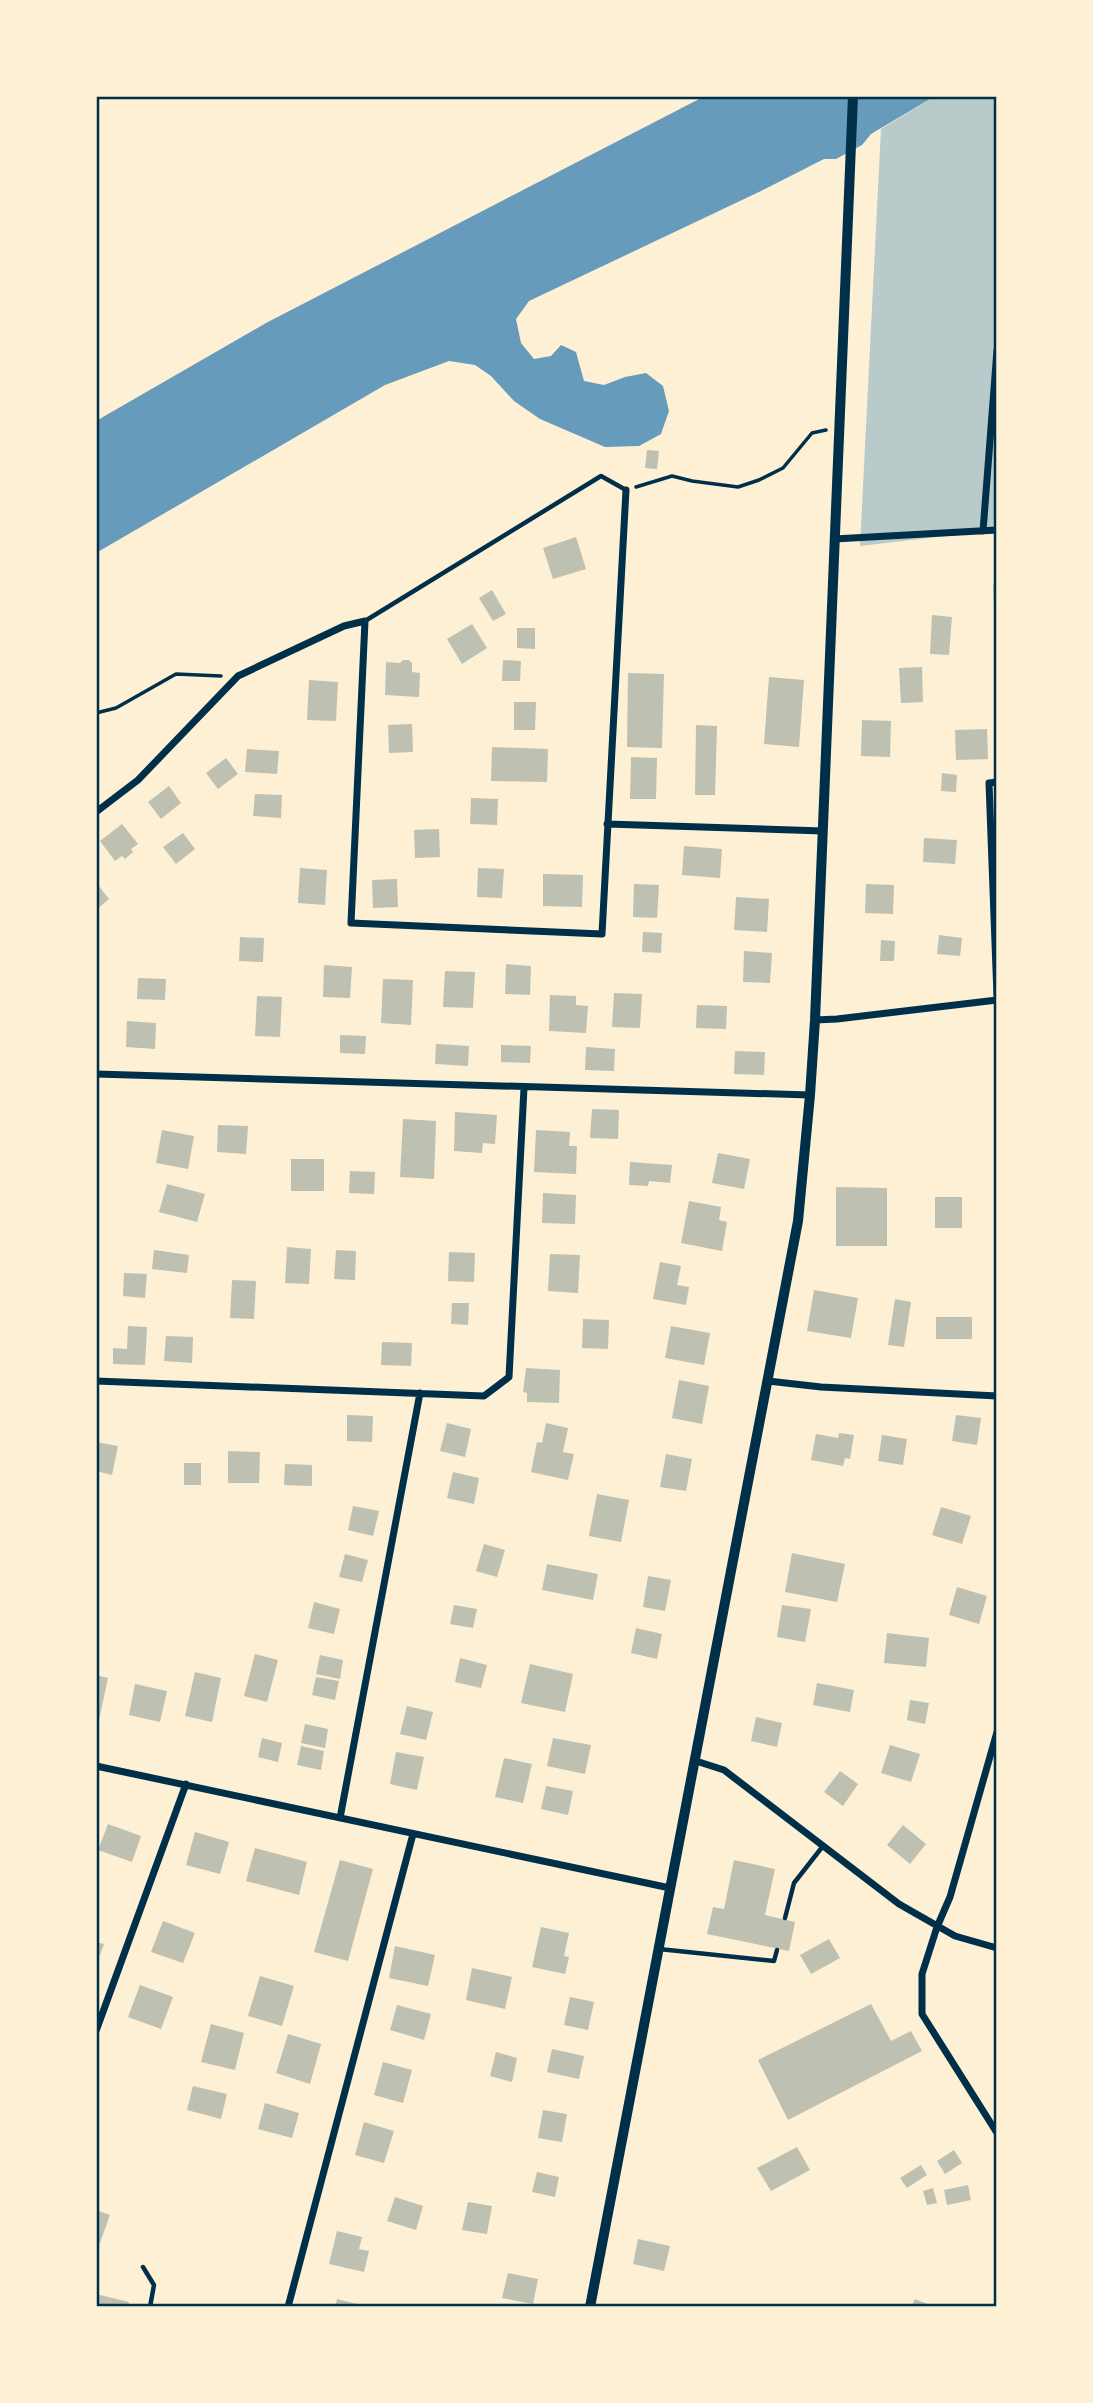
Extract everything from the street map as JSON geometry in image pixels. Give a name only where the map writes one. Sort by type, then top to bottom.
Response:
[{"type":"main road","points":[[590,2307],[798,1221],[815,1020],[853,96]]},
{"type":"street","points":[[983,531],[997,350]]},
{"type":"street","points":[[96,812],[138,780],[239,676],[344,625],[366,621],[351,923],[602,934],[626,490]]},
{"type":"street","points":[[834,539],[997,530]]},
{"type":"street","points":[[815,1020],[997,998],[993,783]]},
{"type":"street","points":[[607,824],[823,831]]},
{"type":"street","points":[[96,1074],[810,1095]]},
{"type":"street","points":[[96,1381],[484,1396],[509,1377],[524,1088]]},
{"type":"street","points":[[768,1381],[821,1387],[997,1396]]},
{"type":"street","points":[[340,1818],[421,1393]]},
{"type":"street","points":[[997,1732],[995,1754],[952,1892],[922,1974],[922,2014],[997,2133]]},
{"type":"street","points":[[696,1761],[724,1770],[899,1904],[956,1936],[997,1948]]},
{"type":"street","points":[[96,1766],[670,1888]]},
{"type":"street","points":[[96,2031],[186,1784]]},
{"type":"street","points":[[288,2307],[413,1835]]},
{"type":"lane","points":[[366,621],[601,476],[626,490]]},
{"type":"lane","points":[[785,1918],[794,1883],[822,1846]]},
{"type":"lane","points":[[658,1948],[774,1961],[777,1950]]},
{"type":"lane","points":[[143,2267],[154,2285],[150,2307]]},
{"type":"path","points":[[626,490],[672,476],[738,487],[783,468],[812,433],[839,428]]},
{"type":"path","points":[[96,713],[116,708],[176,674],[239,676]]},
{"type":"shaded area","points":[[935,96],[997,96],[997,530],[860,546],[881,129]]},
{"type":"water","points":[[705,96],[935,96],[871,134],[862,145],[836,159],[824,159],[529,301],[516,319],[521,343],[534,359],[551,356],[561,345],[576,352],[584,381],[604,385],[646,373],[663,386],[669,411],[661,434],[639,446],[605,447],[540,419],[514,401],[491,376],[475,365],[449,361],[385,385],[96,553],[96,421],[266,323]]},
{"type":"building","points":[[647,450],[659,451],[657,469],[645,468]]},
{"type":"building","points":[[576,537],[586,569],[553,579],[543,548]]},
{"type":"building","points":[[997,584],[997,608],[994,608],[993,585]]},
{"type":"building","points":[[492,590],[506,614],[493,621],[479,598]]},
{"type":"building","points":[[932,615],[952,617],[949,655],[930,654]]},
{"type":"building","points":[[472,624],[487,648],[462,664],[447,639]]},
{"type":"building","points":[[517,628],[535,628],[535,649],[517,648]]},
{"type":"building","points":[[403,660],[412,663],[412,672],[420,673],[419,697],[385,695],[386,662],[400,663]]},
{"type":"building","points":[[503,660],[521,661],[520,681],[502,681]]},
{"type":"building","points":[[922,667],[923,702],[901,703],[899,668]]},
{"type":"building","points":[[628,673],[664,674],[662,748],[627,747]]},
{"type":"building","points":[[769,677],[804,680],[799,747],[764,744]]},
{"type":"building","points":[[309,680],[338,682],[336,721],[307,720]]},
{"type":"building","points":[[514,702],[536,702],[535,730],[514,730]]},
{"type":"building","points":[[862,720],[891,721],[890,757],[861,756]]},
{"type":"building","points":[[412,724],[413,752],[389,753],[388,725]]},
{"type":"building","points":[[696,725],[717,726],[715,795],[695,795]]},
{"type":"building","points":[[987,729],[988,759],[956,760],[955,730]]},
{"type":"building","points":[[492,747],[548,749],[547,782],[491,781]]},
{"type":"building","points":[[247,749],[279,751],[277,774],[245,772]]},
{"type":"building","points":[[631,757],[657,758],[656,799],[630,799]]},
{"type":"building","points":[[226,758],[238,774],[218,789],[206,773]]},
{"type":"building","points":[[942,773],[957,775],[956,792],[941,791]]},
{"type":"building","points":[[169,786],[181,803],[161,819],[148,802]]},
{"type":"building","points":[[255,794],[282,795],[281,818],[253,816]]},
{"type":"building","points":[[471,798],[498,799],[497,825],[470,824]]},
{"type":"building","points":[[122,824],[138,844],[125,859],[122,856],[115,861],[100,841]]},
{"type":"building","points":[[439,829],[440,857],[415,858],[414,830]]},
{"type":"building","points":[[183,833],[195,849],[176,864],[163,847]]},
{"type":"building","points":[[924,838],[957,840],[955,864],[923,862]]},
{"type":"building","points":[[684,846],[722,849],[720,878],[682,875]]},
{"type":"building","points":[[300,868],[327,870],[325,905],[298,903]]},
{"type":"building","points":[[478,868],[504,869],[502,898],[477,897]]},
{"type":"building","points":[[543,874],[583,875],[582,907],[543,906]]},
{"type":"building","points":[[397,879],[398,907],[373,908],[372,880]]},
{"type":"building","points":[[634,884],[659,885],[657,918],[633,917]]},
{"type":"building","points":[[866,884],[894,885],[893,914],[865,913]]},
{"type":"building","points":[[98,885],[109,899],[96,910],[96,886]]},
{"type":"building","points":[[736,897],[769,899],[767,932],[734,930]]},
{"type":"building","points":[[643,932],[662,933],[661,953],[642,952]]},
{"type":"building","points":[[939,935],[962,938],[960,956],[937,954]]},
{"type":"building","points":[[240,937],[264,938],[263,962],[239,961]]},
{"type":"building","points":[[881,940],[895,941],[894,961],[880,961]]},
{"type":"building","points":[[744,951],[772,953],[770,983],[743,982]]},
{"type":"building","points":[[506,964],[531,966],[530,995],[505,994]]},
{"type":"building","points":[[324,965],[352,967],[350,998],[323,997]]},
{"type":"building","points":[[445,971],[475,972],[473,1008],[443,1007]]},
{"type":"building","points":[[138,978],[166,979],[165,1000],[137,999]]},
{"type":"building","points":[[383,979],[413,980],[411,1025],[381,1023]]},
{"type":"building","points":[[614,993],[642,994],[640,1028],[612,1027]]},
{"type":"building","points":[[550,995],[576,996],[576,1005],[588,1006],[586,1033],[549,1031]]},
{"type":"building","points":[[257,996],[282,997],[280,1037],[255,1036]]},
{"type":"building","points":[[697,1005],[727,1006],[726,1029],[696,1028]]},
{"type":"building","points":[[127,1021],[156,1023],[155,1049],[126,1047]]},
{"type":"building","points":[[340,1035],[366,1036],[365,1054],[340,1053]]},
{"type":"building","points":[[436,1044],[469,1046],[468,1066],[435,1064]]},
{"type":"building","points":[[501,1045],[531,1046],[530,1063],[501,1062]]},
{"type":"building","points":[[586,1047],[615,1049],[614,1071],[585,1070]]},
{"type":"building","points":[[735,1051],[765,1052],[764,1075],[734,1074]]},
{"type":"building","points":[[592,1109],[619,1110],[618,1139],[590,1138]]},
{"type":"building","points":[[455,1112],[497,1115],[495,1144],[483,1143],[482,1153],[454,1151]]},
{"type":"building","points":[[403,1119],[436,1121],[434,1179],[400,1177]]},
{"type":"building","points":[[218,1125],[248,1126],[246,1154],[217,1152]]},
{"type":"building","points":[[162,1130],[194,1136],[188,1169],[156,1163]]},
{"type":"building","points":[[536,1130],[570,1132],[569,1146],[577,1146],[576,1174],[534,1172]]},
{"type":"building","points":[[718,1153],[750,1159],[744,1189],[712,1183]]},
{"type":"building","points":[[291,1159],[324,1159],[324,1191],[291,1191]]},
{"type":"building","points":[[630,1162],[672,1165],[670,1183],[649,1181],[648,1186],[629,1185]]},
{"type":"building","points":[[350,1171],[375,1172],[374,1194],[349,1193]]},
{"type":"building","points":[[167,1184],[205,1194],[197,1222],[159,1212]]},
{"type":"building","points":[[836,1187],[887,1188],[887,1246],[836,1246]]},
{"type":"building","points":[[543,1193],[576,1195],[575,1224],[542,1223]]},
{"type":"building","points":[[935,1197],[962,1197],[962,1228],[935,1228]]},
{"type":"building","points":[[689,1201],[721,1207],[719,1220],[727,1222],[722,1251],[681,1243]]},
{"type":"building","points":[[287,1247],[311,1249],[309,1284],[285,1283]]},
{"type":"building","points":[[154,1250],[189,1255],[187,1273],[152,1269]]},
{"type":"building","points":[[336,1250],[356,1251],[355,1280],[334,1279]]},
{"type":"building","points":[[449,1252],[475,1253],[474,1282],[448,1281]]},
{"type":"building","points":[[550,1254],[580,1255],[578,1293],[548,1291]]},
{"type":"building","points":[[660,1262],[681,1266],[677,1285],[689,1287],[686,1305],[653,1299]]},
{"type":"building","points":[[124,1273],[147,1274],[145,1298],[123,1296]]},
{"type":"building","points":[[232,1280],[256,1281],[254,1319],[230,1318]]},
{"type":"building","points":[[814,1290],[858,1298],[851,1338],[807,1331]]},
{"type":"building","points":[[895,1299],[911,1302],[904,1347],[888,1345]]},
{"type":"building","points":[[452,1303],[469,1303],[468,1325],[451,1324]]},
{"type":"building","points":[[936,1317],[972,1317],[972,1339],[936,1339]]},
{"type":"building","points":[[583,1319],[609,1320],[608,1349],[582,1348]]},
{"type":"building","points":[[128,1326],[147,1327],[145,1365],[113,1364],[113,1348],[127,1349]]},
{"type":"building","points":[[671,1326],[710,1333],[704,1365],[665,1358]]},
{"type":"building","points":[[166,1336],[193,1337],[192,1363],[164,1361]]},
{"type":"building","points":[[382,1342],[412,1343],[411,1366],[381,1365]]},
{"type":"building","points":[[526,1368],[560,1370],[559,1403],[527,1402],[527,1393],[523,1392]]},
{"type":"building","points":[[679,1380],[709,1386],[702,1424],[672,1418]]},
{"type":"building","points":[[347,1415],[373,1416],[372,1442],[347,1441]]},
{"type":"building","points":[[956,1415],[981,1418],[977,1445],[952,1441]]},
{"type":"building","points":[[447,1423],[471,1429],[465,1457],[440,1451]]},
{"type":"building","points":[[546,1423],[568,1428],[563,1452],[574,1454],[568,1480],[531,1472],[537,1442],[542,1443]]},
{"type":"building","points":[[839,1433],[854,1435],[850,1459],[845,1458],[843,1466],[811,1460],[816,1434],[838,1438]]},
{"type":"building","points":[[882,1435],[907,1439],[903,1465],[878,1461]]},
{"type":"building","points":[[96,1442],[118,1446],[112,1475],[96,1471]]},
{"type":"building","points":[[228,1451],[260,1452],[259,1483],[228,1483]]},
{"type":"building","points":[[666,1454],[692,1459],[686,1491],[660,1487]]},
{"type":"building","points":[[184,1463],[201,1463],[201,1485],[184,1485]]},
{"type":"building","points":[[285,1464],[312,1465],[312,1486],[284,1485]]},
{"type":"building","points":[[453,1472],[479,1478],[474,1504],[447,1498]]},
{"type":"building","points":[[597,1494],[629,1500],[621,1542],[589,1536]]},
{"type":"building","points":[[353,1506],[379,1511],[373,1536],[348,1530]]},
{"type":"building","points":[[941,1507],[971,1516],[962,1544],[932,1535]]},
{"type":"building","points":[[484,1544],[505,1550],[497,1577],[476,1571]]},
{"type":"building","points":[[792,1553],[845,1564],[837,1602],[785,1592]]},
{"type":"building","points":[[345,1554],[368,1560],[362,1582],[339,1577]]},
{"type":"building","points":[[547,1564],[598,1574],[593,1600],[542,1590]]},
{"type":"building","points":[[648,1576],[671,1580],[665,1611],[643,1607]]},
{"type":"building","points":[[957,1587],[987,1596],[979,1624],[949,1615]]},
{"type":"building","points":[[314,1602],[340,1609],[334,1634],[308,1628]]},
{"type":"building","points":[[454,1605],[477,1609],[473,1628],[450,1624]]},
{"type":"building","points":[[782,1605],[811,1609],[805,1642],[777,1637]]},
{"type":"building","points":[[636,1628],[662,1634],[657,1659],[631,1653]]},
{"type":"building","points":[[887,1633],[929,1638],[926,1667],[884,1663]]},
{"type":"building","points":[[255,1654],[278,1660],[267,1702],[244,1696]]},
{"type":"building","points":[[320,1655],[343,1660],[340,1679],[316,1674]]},
{"type":"building","points":[[460,1658],[487,1665],[481,1688],[455,1682]]},
{"type":"building","points":[[530,1664],[573,1674],[565,1712],[521,1703]]},
{"type":"building","points":[[195,1672],[221,1678],[212,1722],[185,1716]]},
{"type":"building","points":[[96,1675],[108,1678],[99,1720],[96,1719]]},
{"type":"building","points":[[316,1677],[339,1681],[335,1700],[312,1695]]},
{"type":"building","points":[[817,1683],[854,1690],[850,1712],[813,1705]]},
{"type":"building","points":[[135,1684],[167,1691],[160,1722],[129,1715]]},
{"type":"building","points":[[910,1700],[929,1703],[925,1724],[907,1720]]},
{"type":"building","points":[[407,1706],[433,1712],[426,1740],[400,1734]]},
{"type":"building","points":[[756,1717],[782,1723],[777,1747],[751,1741]]},
{"type":"building","points":[[305,1724],[328,1729],[325,1748],[301,1743]]},
{"type":"building","points":[[262,1738],[282,1743],[278,1762],[258,1757]]},
{"type":"building","points":[[553,1738],[591,1745],[585,1774],[547,1766]]},
{"type":"building","points":[[890,1745],[920,1754],[911,1782],[881,1773]]},
{"type":"building","points":[[301,1746],[324,1751],[321,1770],[297,1765]]},
{"type":"building","points":[[396,1752],[424,1757],[417,1790],[390,1784]]},
{"type":"building","points":[[504,1758],[532,1764],[523,1803],[495,1797]]},
{"type":"building","points":[[840,1771],[858,1784],[843,1806],[824,1792]]},
{"type":"building","points":[[546,1786],[573,1791],[568,1815],[541,1809]]},
{"type":"building","points":[[108,1824],[141,1836],[132,1862],[98,1850]]},
{"type":"building","points":[[903,1825],[926,1844],[910,1864],[887,1845]]},
{"type":"building","points":[[195,1832],[229,1842],[220,1874],[186,1865]]},
{"type":"building","points":[[255,1848],[307,1862],[299,1895],[246,1881]]},
{"type":"building","points":[[340,1860],[373,1869],[348,1961],[314,1952]]},
{"type":"building","points":[[734,1860],[775,1869],[765,1915],[795,1922],[789,1951],[707,1934],[713,1907],[724,1909]]},
{"type":"building","points":[[163,1921],[195,1933],[183,1963],[151,1952]]},
{"type":"building","points":[[541,1927],[569,1933],[564,1956],[569,1957],[565,1974],[532,1967]]},
{"type":"building","points":[[829,1939],[840,1958],[811,1974],[800,1955]]},
{"type":"building","points":[[96,1942],[104,1944],[97,1963],[96,1963]]},
{"type":"building","points":[[395,1946],[435,1955],[428,1986],[389,1978]]},
{"type":"building","points":[[472,1968],[512,1977],[505,2009],[466,2000]]},
{"type":"building","points":[[260,1976],[294,1986],[282,2026],[248,2016]]},
{"type":"building","points":[[140,1985],[173,1997],[161,2029],[128,2017]]},
{"type":"building","points":[[570,1997],[594,2002],[588,2030],[564,2025]]},
{"type":"building","points":[[871,2004],[891,2041],[911,2031],[922,2051],[788,2120],[758,2060]]},
{"type":"building","points":[[397,2005],[431,2014],[424,2040],[390,2030]]},
{"type":"building","points":[[211,2024],[244,2033],[235,2070],[201,2062]]},
{"type":"building","points":[[288,2034],[321,2044],[310,2084],[276,2073]]},
{"type":"building","points":[[552,2049],[584,2056],[579,2079],[547,2072]]},
{"type":"building","points":[[496,2052],[517,2058],[512,2082],[490,2076]]},
{"type":"building","points":[[383,2062],[412,2070],[403,2103],[374,2095]]},
{"type":"building","points":[[193,2086],[227,2094],[221,2119],[187,2110]]},
{"type":"building","points":[[265,2103],[299,2113],[292,2138],[258,2129]]},
{"type":"building","points":[[543,2110],[567,2114],[562,2142],[538,2138]]},
{"type":"building","points":[[364,2122],[394,2131],[384,2163],[355,2155]]},
{"type":"building","points":[[797,2147],[810,2170],[771,2191],[757,2168]]},
{"type":"building","points":[[954,2150],[962,2163],[945,2174],[937,2161]]},
{"type":"building","points":[[921,2165],[927,2175],[907,2188],[900,2178]]},
{"type":"building","points":[[537,2172],[559,2177],[555,2197],[532,2192]]},
{"type":"building","points":[[968,2185],[971,2200],[947,2205],[944,2190]]},
{"type":"building","points":[[933,2188],[937,2203],[927,2205],[923,2191]]},
{"type":"building","points":[[395,2197],[423,2206],[416,2230],[387,2221]]},
{"type":"building","points":[[468,2202],[492,2206],[487,2234],[462,2230]]},
{"type":"building","points":[[96,2210],[110,2215],[97,2251],[96,2251]]},
{"type":"building","points":[[337,2231],[362,2237],[359,2249],[369,2251],[364,2272],[329,2264]]},
{"type":"building","points":[[638,2239],[670,2246],[664,2271],[633,2264]]},
{"type":"building","points":[[508,2273],[538,2279],[533,2304],[502,2298]]},
{"type":"building","points":[[96,2294],[129,2302],[128,2307],[96,2307]]},
{"type":"building","points":[[337,2299],[365,2306],[365,2307],[335,2307]]},
{"type":"building","points":[[915,2299],[935,2307],[911,2307]]}]
